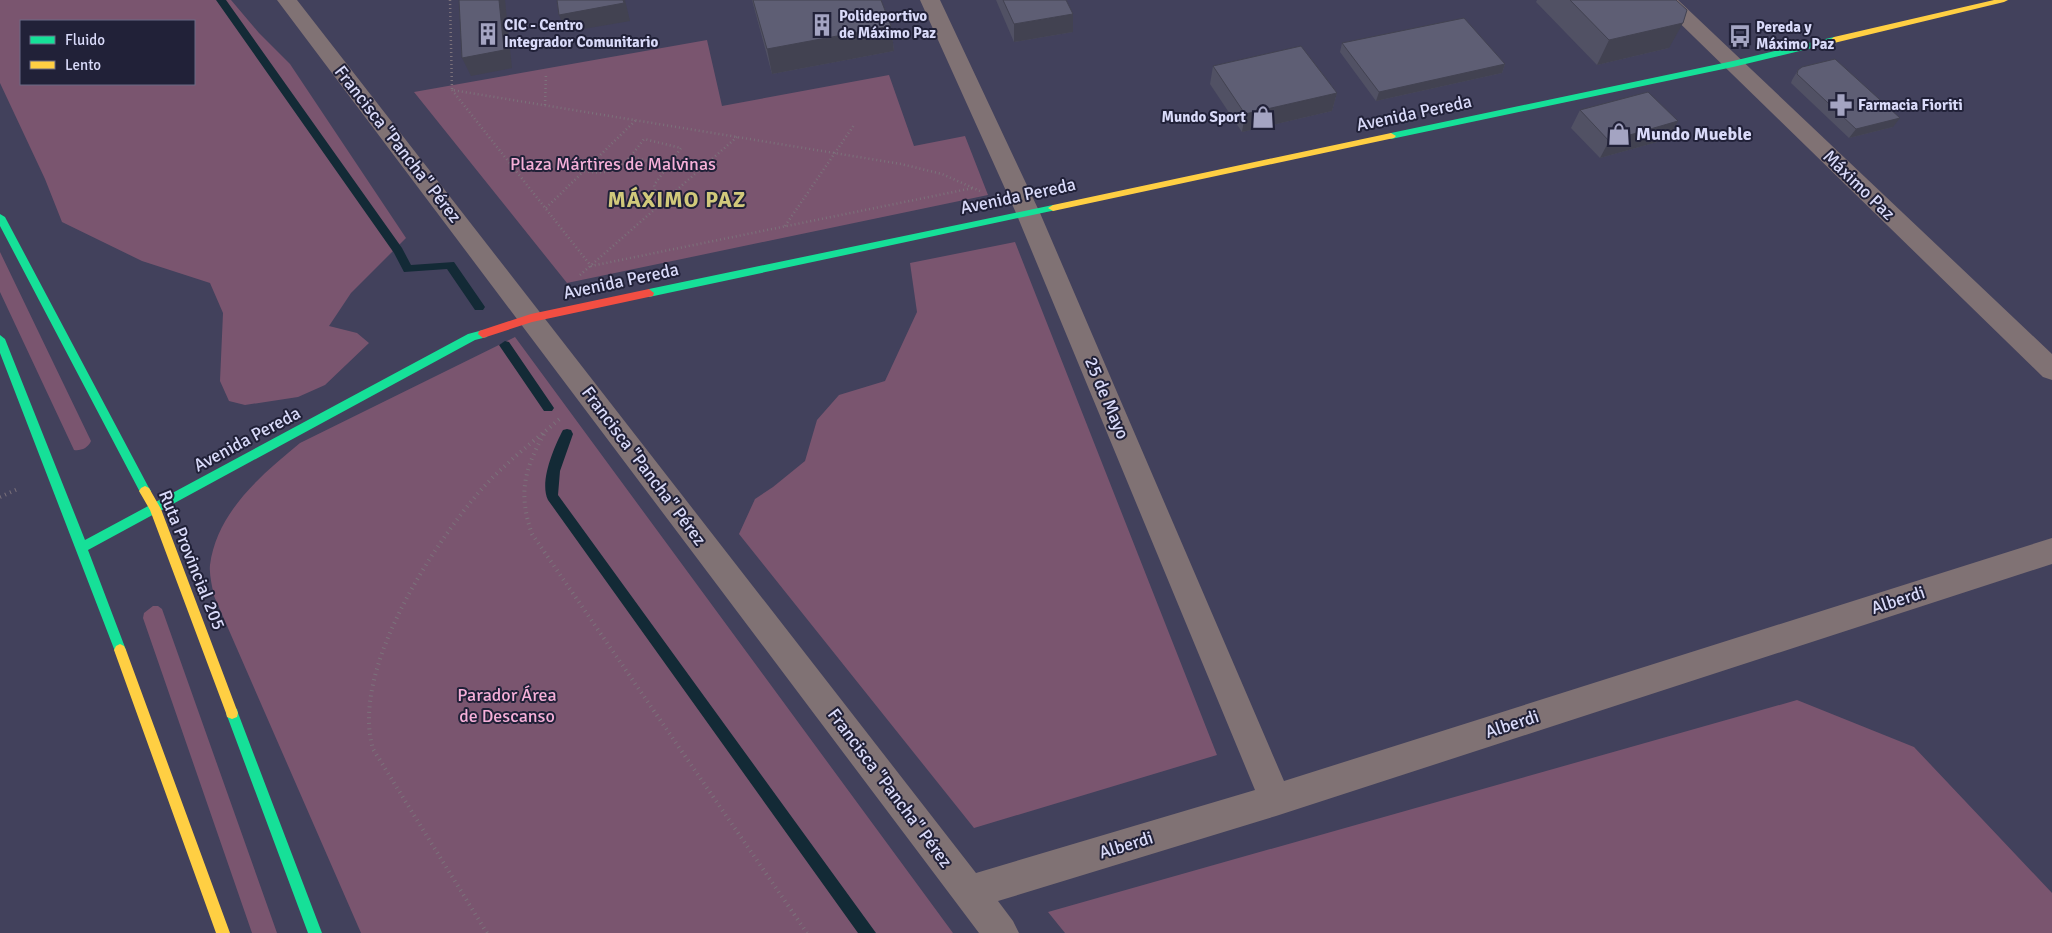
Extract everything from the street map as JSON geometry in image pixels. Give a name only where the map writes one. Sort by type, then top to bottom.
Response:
[{"type":"street","name":"Francisca \"Pancha\" Pérez","points":[[286,0],[1001,933]]},
{"type":"street","name":"25 de Mayo","points":[[930,0],[1028,213],[1276,800]]},
{"type":"street","name":"Máximo Paz","points":[[1666,0],[2052,370]]},
{"type":"street","name":"Avenida Pereda","points":[[83,547],[472,337],[531,318],[1733,64],[2004,0]]},
{"type":"street","name":"Ruta Provincial 205","points":[[0,217],[155,509],[315,933]]},
{"type":"street","points":[[0,339],[51,473],[83,547],[223,933]]},
{"type":"street","name":"Alberdi","points":[[970,892],[1276,800],[2052,551]]},
{"type":"path","points":[[450,0],[452,90],[591,266]]},
{"type":"path","points":[[545,105],[546,73]]},
{"type":"path","points":[[452,90],[923,168],[942,174],[1028,213]]},
{"type":"path","points":[[546,208],[636,120]]},
{"type":"path","points":[[784,226],[854,125]]},
{"type":"path","points":[[576,279],[737,137]]},
{"type":"path","points":[[584,171],[604,174],[613,172],[631,157],[644,139],[681,148],[654,186],[655,190],[669,197]]},
{"type":"path","points":[[631,157],[668,166]]},
{"type":"path","points":[[591,266],[973,188]]},
{"type":"path","points":[[487,933],[373,749],[368,728],[370,699],[380,656],[431,555],[472,501],[504,466],[546,431],[528,466],[522,504],[532,534],[806,933]]},
{"type":"green space","points":[[0,0],[231,0],[259,33],[290,64],[406,238],[351,293],[329,326],[357,333],[369,343],[325,385],[298,397],[245,405],[229,401],[220,381],[223,313],[210,283],[142,261],[62,222],[45,179],[0,83]]},
{"type":"green space","name":"Plaza Mártires de Malvinas","points":[[707,40],[722,106],[889,75],[914,146],[965,136],[988,195],[567,283],[414,92]]},
{"type":"green space","points":[[1015,242],[1217,755],[974,828],[739,534],[755,499],[805,461],[817,420],[839,395],[885,381],[917,312],[910,263]]},
{"type":"green space","points":[[0,252],[91,441],[84,448],[74,450],[0,292]]},
{"type":"green space","name":"Parador Área de Descanso","points":[[515,337],[953,933],[361,933],[214,596],[210,565],[214,546],[231,512],[243,496],[270,468],[300,443]]},
{"type":"green space","points":[[153,606],[158,606],[162,609],[277,933],[252,933],[143,618],[144,613]]},
{"type":"green space","points":[[1797,700],[1914,747],[2052,893],[2052,933],[1065,933],[1048,912]]},
{"type":"building","name":"CIC - Centro Integrador Comunitario","points":[[459,0],[499,0],[504,50],[462,58]]},
{"type":"building","points":[[557,0],[623,0],[624,3],[559,15]]},
{"type":"building","points":[[753,0],[881,0],[891,26],[767,49]]},
{"type":"building","points":[[1003,0],[1066,0],[1073,14],[1014,24]]},
{"type":"building","points":[[1570,0],[1676,0],[1687,10],[1683,23],[1609,40]]},
{"type":"building","points":[[1464,18],[1505,64],[1379,92],[1342,43]]},
{"type":"building","points":[[1301,46],[1337,93],[1245,114],[1213,66]]},
{"type":"building","name":"Farmacia Fioriti","points":[[1835,59],[1900,118],[1856,129],[1797,74],[1798,70],[1802,67]]},
{"type":"building","points":[[1648,92],[1678,121],[1609,141],[1580,110]]},
{"type":"waterway","points":[[221,0],[398,251],[408,269],[450,265],[479,307]]},
{"type":"waterway","points":[[505,345],[548,408]]},
{"type":"waterway","points":[[567,434],[554,471],[552,496],[868,933]]},
{"type":"traffic: fast","points":[[1391,136],[1733,64],[1834,40]]},
{"type":"traffic: fast","points":[[649,293],[1053,208]]},
{"type":"traffic: fast","points":[[0,217],[145,491]]},
{"type":"traffic: fast","points":[[83,547],[472,337],[483,334]]},
{"type":"traffic: fast","points":[[0,339],[120,650]]},
{"type":"traffic: fast","points":[[232,713],[315,933]]},
{"type":"traffic: slow","points":[[1834,40],[2004,0]]},
{"type":"traffic: slow","points":[[1053,208],[1391,136]]},
{"type":"traffic: slow","points":[[145,491],[155,509],[232,713]]},
{"type":"traffic: slow","points":[[120,650],[223,933]]},
{"type":"traffic: jam","points":[[483,334],[531,318],[649,293]]},
{"type":"place","name":"Polideportivo de Máximo Paz","points":[[822,25]]},
{"type":"place","name":"CIC - Centro Integrador Comunitario","points":[[488,34]]},
{"type":"place","name":"Pereda y Máximo Paz","points":[[1740,36]]},
{"type":"place","name":"Farmacia Fioriti","points":[[1841,105]]},
{"type":"place","name":"Mundo Sport","points":[[1263,117]]},
{"type":"place","name":"Mundo Mueble","points":[[1619,134]]},
{"type":"district","name":"MÁXIMO PAZ","points":[[677,199]]}]
